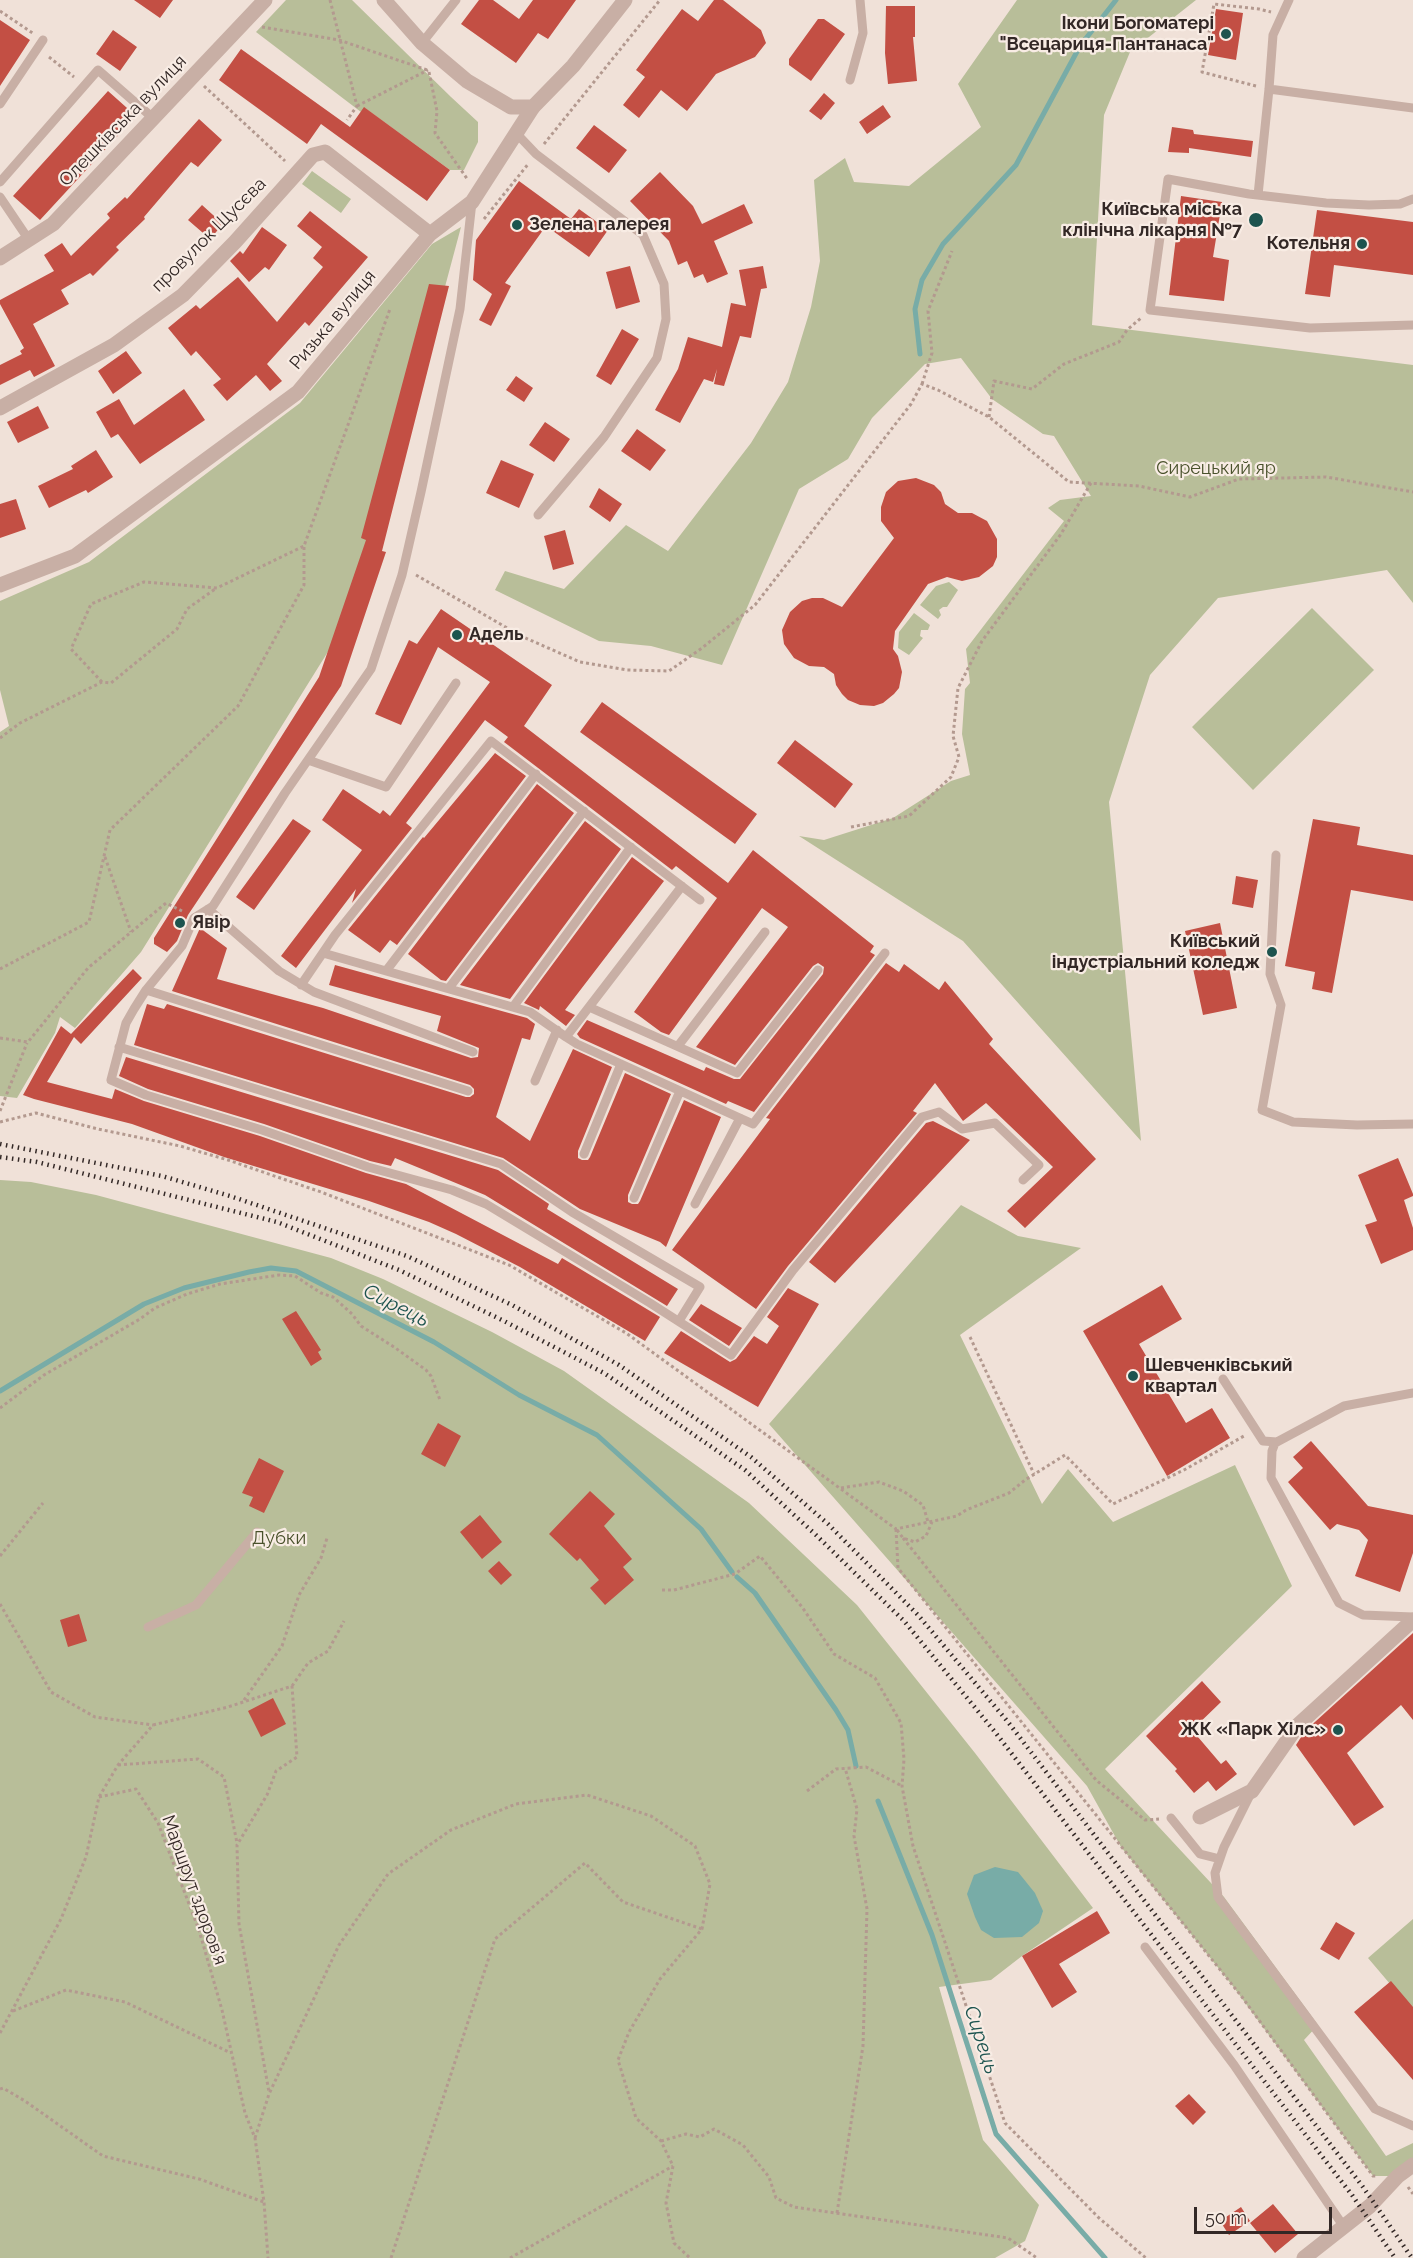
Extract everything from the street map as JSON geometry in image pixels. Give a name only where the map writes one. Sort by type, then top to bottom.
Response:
[{"type":"street","name":"Олешківська вулиця","points":[[0,258],[52,224],[266,0]]},
{"type":"street","points":[[384,0],[422,44],[467,81],[511,108],[534,106]]},
{"type":"street","name":"Ризька вулиця","points":[[0,585],[75,556],[298,392],[430,234],[472,202],[534,106],[573,66],[626,0]]},
{"type":"street","name":"провулок Щусєва","points":[[0,408],[114,345],[183,295],[235,242],[313,155],[325,152],[430,234]]},
{"type":"street","points":[[1200,1817],[1252,1791],[1298,1725],[1413,1618]]},
{"type":"street","points":[[1304,2258],[1370,2206],[1398,2176],[1413,2164]]},
{"type":"lane","points":[[422,44],[456,0]]},
{"type":"lane","points":[[850,80],[862,33],[860,0]]},
{"type":"lane","points":[[1258,195],[1273,35],[1289,0]]},
{"type":"lane","points":[[0,104],[42,40]]},
{"type":"lane","points":[[0,182],[98,70],[153,118]]},
{"type":"lane","points":[[1269,89],[1413,108]]},
{"type":"lane","points":[[517,134],[536,154],[643,235],[664,284],[666,319],[657,358],[604,438],[538,515]]},
{"type":"lane","points":[[1413,199],[1400,204],[1369,205],[1258,195],[1168,179],[1150,310],[1310,328],[1413,325]]},
{"type":"lane","points":[[0,197],[29,240]]},
{"type":"lane","points":[[472,202],[460,309],[402,575],[371,669],[308,760],[213,906],[194,918],[182,946],[146,990],[126,1023],[111,1080],[146,1095],[262,1130],[368,1167],[452,1190],[486,1204],[679,1321],[730,1355],[793,1270],[922,1117],[939,1112],[962,1129],[995,1123],[1039,1164],[1023,1180]]},
{"type":"lane","points":[[308,760],[386,787],[456,684]]},
{"type":"lane","points":[[301,985],[335,935],[491,741],[700,900]]},
{"type":"lane","points":[[386,971],[536,774]]},
{"type":"lane","points":[[449,988],[584,811]]},
{"type":"lane","points":[[513,1007],[631,847]]},
{"type":"lane","points":[[1276,855],[1270,974],[1281,1005],[1262,1110],[1293,1122],[1357,1125],[1413,1124]]},
{"type":"lane","points":[[566,1036],[682,886]]},
{"type":"lane","points":[[208,909],[279,971],[301,985],[314,992],[473,1052]]},
{"type":"lane","points":[[678,1046],[765,932]]},
{"type":"lane","points":[[323,953],[530,1012],[577,1044],[753,1124],[885,953]]},
{"type":"lane","points":[[589,1007],[737,1073],[818,970]]},
{"type":"lane","points":[[146,990],[468,1091]]},
{"type":"lane","points":[[535,1081],[556,1030]]},
{"type":"lane","points":[[119,1047],[501,1164],[572,1212],[700,1287],[679,1321]]},
{"type":"lane","points":[[584,1154],[621,1064]]},
{"type":"lane","points":[[634,1198],[680,1091]]},
{"type":"lane","points":[[694,1204],[740,1118]]},
{"type":"lane","points":[[1223,1379],[1263,1441],[1277,1442],[1344,1406],[1413,1393]]},
{"type":"lane","points":[[1277,1442],[1272,1451],[1271,1478],[1338,1603],[1363,1616],[1413,1618]]},
{"type":"lane","points":[[148,1627],[196,1605],[257,1532]]},
{"type":"lane","points":[[1252,1791],[1215,1873],[1218,1896],[1375,2109],[1413,2126]]},
{"type":"lane","points":[[1171,1818],[1200,1854],[1220,1859]]},
{"type":"lane","points":[[1145,1947],[1234,2065],[1344,2227]]},
{"type":"path","points":[[330,0],[357,106]]},
{"type":"path","points":[[482,221],[660,0]]},
{"type":"path","points":[[1269,89],[1202,72],[1214,4],[1259,9],[1281,15]]},
{"type":"path","points":[[0,11],[42,40]]},
{"type":"path","points":[[258,26],[339,40],[428,70]]},
{"type":"path","points":[[347,120],[357,106],[428,70]]},
{"type":"path","points":[[428,70],[437,111],[435,133],[468,180]]},
{"type":"path","points":[[202,84],[298,172]]},
{"type":"path","points":[[410,572],[521,636],[580,662],[627,670],[669,671],[702,648],[755,605],[911,404],[922,384],[932,353],[928,311],[952,250]]},
{"type":"path","points":[[0,969],[89,922],[110,830],[237,706],[304,585],[304,546],[392,304]]},
{"type":"path","points":[[989,417],[994,381],[1032,389],[1064,364],[1119,342],[1127,330],[1150,310]]},
{"type":"path","points":[[922,384],[989,417],[1069,482],[1139,486],[1190,497],[1239,479],[1326,477],[1413,492]]},
{"type":"path","points":[[851,827],[909,816],[951,777],[959,757],[953,736],[958,688],[982,641],[1061,534],[1091,483]]},
{"type":"path","points":[[0,738],[21,723],[102,682],[111,683],[177,629],[187,609],[216,588],[304,546]]},
{"type":"path","points":[[102,682],[71,649],[91,604],[144,582],[216,588]]},
{"type":"path","points":[[105,855],[131,932]]},
{"type":"path","points":[[0,1111],[28,1042],[88,968],[166,903],[194,918]]},
{"type":"path","points":[[0,1038],[28,1042]]},
{"type":"path","points":[[0,1122],[36,1113],[180,1146],[228,1160],[321,1192],[509,1266],[626,1333],[896,1529],[1096,1780],[1145,1820],[1171,1818]]},
{"type":"path","points":[[0,1408],[44,1375],[155,1308],[187,1294],[219,1284],[279,1275],[295,1276],[339,1302],[361,1326],[426,1370],[431,1376],[440,1400]]},
{"type":"path","points":[[970,1337],[1034,1474]]},
{"type":"path","points":[[896,1529],[957,1516],[966,1510],[1009,1493],[1065,1455],[1113,1504],[1184,1470],[1256,1429]]},
{"type":"path","points":[[839,1489],[879,1482],[903,1491],[923,1505],[930,1522],[926,1536],[915,1542],[903,1538]]},
{"type":"path","points":[[0,1556],[43,1503]]},
{"type":"path","points":[[896,1529],[898,1568],[1242,1997],[1373,2176],[1398,2176]]},
{"type":"path","points":[[243,1701],[282,1646],[299,1595],[321,1558],[327,1538]]},
{"type":"path","points":[[662,1590],[674,1590],[735,1574],[760,1556],[802,1606],[834,1654],[875,1678],[901,1723],[904,1759],[902,1786],[913,1846],[1005,2123],[1099,2218],[1146,2258]]},
{"type":"path","points":[[0,1604],[51,1692],[95,1717],[153,1725],[228,1707],[292,1686],[308,1663],[328,1651],[344,1621]]},
{"type":"path","points":[[237,1845],[267,1795],[276,1771],[297,1757],[292,1686]]},
{"type":"path","points":[[0,2033],[61,1919],[86,1857],[99,1797],[118,1765],[153,1725]]},
{"type":"path","points":[[118,1765],[198,1759],[224,1777],[237,1845],[239,1924],[269,2094]]},
{"type":"path","points":[[807,1791],[836,1769],[845,1768],[866,1767],[902,1786]]},
{"type":"path","points":[[837,2213],[863,2046],[867,1910],[854,1836],[857,1809],[845,1768]]},
{"type":"path","name":"Маршрут здоров'я","points":[[99,1797],[136,1789],[158,1823],[198,1930],[222,2010],[245,2113],[255,2138],[264,2202],[268,2258]]},
{"type":"path","points":[[255,2138],[269,2094],[339,1945],[388,1874],[451,1830],[516,1804],[587,1795],[651,1816],[695,1846],[710,1884],[702,1929],[660,1979],[628,2032],[618,2060],[636,2118],[662,2141],[673,2166],[666,2203],[674,2243],[690,2258]]},
{"type":"path","points":[[392,2258],[495,1939],[585,1863],[623,1902],[702,1929]]},
{"type":"path","points":[[12,2011],[66,1990],[125,2002],[231,2053]]},
{"type":"path","points":[[0,2089],[3,2088],[25,2101],[103,2156],[199,2180],[264,2202]]},
{"type":"path","points":[[662,2141],[686,2134],[700,2137],[714,2129],[743,2145],[769,2177],[776,2198],[794,2207],[1008,2238],[1037,2258]]},
{"type":"path","points":[[510,2258],[673,2166]]},
{"type":"green space","points":[[286,0],[352,0],[478,122],[478,142],[464,170],[450,170],[365,108],[361,112],[256,32]]},
{"type":"green space","name":"Сирецький яр","points":[[1017,0],[1196,0],[1130,52],[1104,115],[1092,325],[1413,365],[1413,603],[1387,570],[1218,598],[1150,675],[1109,802],[1141,1141],[963,941],[799,836],[824,840],[893,818],[951,781],[970,775],[962,734],[965,689],[970,683],[966,649],[1064,521],[1048,508],[1060,500],[1091,496],[1054,436],[1043,434],[992,399],[961,358],[925,364],[872,418],[848,459],[799,489],[722,665],[651,646],[599,641],[495,590],[505,571],[564,589],[626,525],[668,551],[751,443],[788,382],[811,307],[820,261],[814,180],[845,158],[854,182],[909,186],[981,127],[958,84]]},
{"type":"green space","points":[[312,171],[351,199],[341,213],[302,184]]},
{"type":"green space","points":[[461,227],[379,533],[334,642],[141,952],[75,1028],[60,1017],[55,1033],[17,1098],[0,1096],[0,732],[9,726],[0,690],[0,601],[89,562],[300,403],[432,244]]},
{"type":"green space","points":[[949,582],[958,590],[947,607],[939,610],[941,615],[938,619],[920,605],[936,586]]},
{"type":"green space","points":[[1312,608],[1374,670],[1253,790],[1192,727]]},
{"type":"green space","points":[[914,613],[930,625],[928,630],[921,630],[920,636],[923,638],[909,655],[898,648],[899,632]]},
{"type":"green space","name":"Дубки","points":[[0,1180],[31,1182],[96,1195],[331,1258],[383,1279],[492,1332],[564,1371],[749,1503],[857,1605],[975,1753],[1093,1908],[991,1980],[939,1987],[983,2140],[1039,2205],[1025,2241],[995,2258],[0,2258]]},
{"type":"green space","points":[[961,1205],[1018,1236],[1081,1248],[960,1335],[1042,1504],[1068,1469],[1113,1522],[1235,1465],[1292,1586],[1105,1769],[1224,1897],[1318,2025],[1304,2040],[1386,2156],[1413,2143],[1413,2164],[1398,2176],[1373,2176],[1232,1985],[1121,1847],[1087,1786],[769,1424]]},
{"type":"green space","points":[[1413,1919],[1413,2011],[1368,1958]]},
{"type":"water","points":[[995,1867],[1018,1872],[1035,1893],[1043,1911],[1039,1923],[1022,1937],[994,1938],[981,1930],[975,1917],[967,1894],[974,1875]]},
{"type":"building","points":[[134,0],[173,0],[160,18]]},
{"type":"building","points":[[479,0],[493,0],[519,19],[533,0],[576,0],[548,39],[538,33],[516,63],[461,24]]},
{"type":"building","points":[[714,0],[723,0],[761,30],[766,43],[755,57],[716,74],[687,111],[661,90],[639,118],[623,105],[645,77],[636,70],[682,9],[698,21]]},
{"type":"building","points":[[886,6],[915,6],[915,37],[913,37],[917,81],[888,84],[885,53]]},
{"type":"building","name":"Ікони Богоматері \"Всецариця-Пантанаса\"","points":[[1216,9],[1243,13],[1236,60],[1208,55]]},
{"type":"building","points":[[818,19],[824,19],[845,34],[811,81],[789,65],[789,59]]},
{"type":"building","points":[[0,20],[30,40],[0,86]]},
{"type":"building","points":[[113,30],[137,47],[120,71],[96,54]]},
{"type":"building","points":[[241,49],[350,127],[364,107],[450,170],[427,201],[321,124],[307,144],[219,80]]},
{"type":"building","points":[[108,91],[136,116],[40,220],[13,196]]},
{"type":"building","points":[[824,93],[835,103],[821,120],[809,111]]},
{"type":"building","points":[[883,105],[891,117],[867,134],[859,122]]},
{"type":"building","points":[[199,119],[222,140],[198,167],[191,162],[144,217],[145,219],[116,247],[119,250],[93,276],[90,273],[61,290],[69,304],[33,324],[55,366],[34,377],[30,370],[0,385],[0,365],[22,354],[20,351],[24,348],[0,300],[54,271],[44,255],[62,243],[71,256],[110,218],[107,214],[125,197],[127,199]]},
{"type":"building","points":[[594,125],[627,150],[609,173],[576,148]]},
{"type":"building","points":[[1172,127],[1193,130],[1194,134],[1253,141],[1251,157],[1189,148],[1189,153],[1168,152]]},
{"type":"building","points":[[660,172],[693,206],[702,224],[744,204],[753,223],[714,241],[728,274],[707,283],[703,274],[694,278],[687,261],[678,265],[669,241],[630,201]]},
{"type":"building","name":"Зелена галерея","points":[[519,181],[571,219],[579,209],[608,230],[589,257],[546,226],[505,283],[511,286],[491,326],[479,320],[492,294],[473,280],[476,240]]},
{"type":"building","points":[[1181,196],[1222,202],[1213,257],[1229,260],[1224,301],[1169,295]]},
{"type":"building","points":[[202,205],[223,224],[210,239],[188,220]]},
{"type":"building","name":"Котельня","points":[[1317,210],[1413,222],[1413,275],[1334,265],[1330,297],[1305,294]]},
{"type":"building","points":[[310,211],[368,257],[309,326],[305,322],[267,364],[282,381],[270,391],[256,375],[227,401],[213,385],[221,379],[196,351],[191,356],[168,328],[196,305],[200,309],[238,277],[277,322],[323,267],[313,258],[322,247],[297,226]]},
{"type":"building","points":[[262,227],[287,245],[269,270],[265,267],[249,282],[230,261],[240,251],[243,254]]},
{"type":"building","points":[[630,266],[640,302],[616,309],[606,272]]},
{"type":"building","points":[[763,266],[767,288],[761,289],[751,338],[740,336],[724,386],[714,384],[717,369],[713,382],[704,379],[680,423],[655,410],[678,369],[688,337],[722,347],[731,303],[746,306],[739,270]]},
{"type":"building","points":[[429,284],[449,286],[382,551],[386,552],[341,686],[188,915],[177,941],[167,952],[154,944],[154,938],[319,677],[366,540],[361,538]]},
{"type":"building","points":[[622,329],[639,339],[611,385],[596,376]]},
{"type":"building","points":[[126,351],[142,373],[113,394],[98,371]]},
{"type":"building","points":[[516,376],[533,388],[524,402],[506,390]]},
{"type":"building","points":[[184,389],[205,420],[140,464],[118,434],[111,438],[96,412],[119,399],[134,425]]},
{"type":"building","points":[[38,406],[49,428],[18,443],[7,422]]},
{"type":"building","points":[[545,422],[570,439],[554,462],[529,445]]},
{"type":"building","points":[[637,429],[666,450],[650,471],[621,451]]},
{"type":"building","points":[[96,450],[113,477],[88,493],[86,490],[49,508],[38,486],[73,469],[71,466]]},
{"type":"building","points":[[501,460],[534,474],[519,508],[486,493]]},
{"type":"building","points":[[916,478],[934,485],[941,492],[945,504],[958,513],[972,513],[987,521],[997,539],[997,557],[993,566],[979,577],[962,581],[947,577],[928,584],[895,631],[893,649],[898,656],[902,672],[899,688],[883,703],[874,706],[860,705],[848,700],[842,694],[836,685],[834,674],[824,667],[809,666],[794,658],[784,644],[782,630],[790,612],[802,601],[823,598],[842,607],[894,538],[881,521],[881,507],[886,492],[898,481]]},
{"type":"building","points":[[599,488],[622,504],[610,522],[589,507]]},
{"type":"building","points":[[16,499],[26,529],[0,538],[0,504]]},
{"type":"building","points":[[565,530],[574,564],[553,570],[544,536]]},
{"type":"building","points":[[441,609],[552,685],[524,726],[728,883],[753,850],[874,946],[870,952],[875,955],[754,1112],[728,1101],[726,1104],[580,1038],[577,1034],[587,1020],[704,1071],[706,1067],[734,1079],[740,1079],[823,974],[824,967],[818,963],[813,966],[735,1065],[696,1047],[788,927],[762,908],[669,1035],[661,1032],[634,1012],[717,898],[676,866],[672,870],[504,742],[508,737],[485,720],[406,823],[412,828],[352,903],[356,889],[296,968],[281,956],[362,850],[322,820],[343,789],[380,814],[383,810],[390,816],[490,682],[438,647],[401,725],[375,714],[409,640],[417,644]]},
{"type":"building","points":[[602,702],[757,814],[735,844],[580,732]]},
{"type":"building","points":[[795,740],[853,784],[835,808],[777,763]]},
{"type":"building","points":[[495,753],[526,776],[397,945],[390,940],[380,953],[348,930]]},
{"type":"building","points":[[537,784],[574,813],[446,981],[441,980],[408,954]]},
{"type":"building","points":[[293,819],[311,831],[254,910],[236,897]]},
{"type":"building","points":[[1313,819],[1360,827],[1357,845],[1413,855],[1413,901],[1351,890],[1332,993],[1312,989],[1315,972],[1285,966]]},
{"type":"building","points":[[585,821],[621,849],[510,999],[460,985]]},
{"type":"building","points":[[632,857],[664,881],[565,1010],[575,1015],[566,1026],[540,1006],[539,1010],[524,1003]]},
{"type":"building","points":[[1236,876],[1258,880],[1253,908],[1232,904]]},
{"type":"building","points":[[1220,923],[1237,1008],[1203,1015],[1185,931]]},
{"type":"building","points":[[200,928],[227,948],[217,979],[323,1008],[471,1058],[478,1057],[479,1048],[437,1031],[441,1016],[329,985],[335,965],[527,1018],[535,1024],[530,1040],[522,1038],[496,1117],[530,1141],[573,1049],[612,1067],[578,1151],[578,1158],[582,1160],[588,1160],[590,1157],[625,1073],[671,1094],[628,1195],[628,1202],[632,1204],[638,1204],[640,1201],[684,1100],[721,1117],[666,1247],[660,1242],[580,1209],[503,1158],[134,1045],[147,1004],[164,1009],[167,1004],[466,1097],[474,1094],[474,1089],[470,1085],[172,991]]},
{"type":"building","points":[[886,963],[899,972],[904,964],[939,990],[945,981],[993,1039],[989,1044],[1096,1159],[1025,1228],[1007,1211],[1053,1167],[986,1103],[963,1121],[935,1083],[913,1111],[917,1113],[788,1266],[756,1309],[672,1250],[770,1119],[766,1118]]},
{"type":"building","points":[[133,969],[142,978],[81,1044],[74,1037],[47,1082],[112,1099],[115,1089],[144,1101],[406,1184],[558,1264],[562,1258],[660,1317],[645,1341],[520,1267],[429,1222],[369,1201],[224,1157],[132,1124],[23,1095],[61,1026],[71,1034]]},
{"type":"building","points":[[126,1057],[498,1170],[549,1204],[547,1209],[678,1289],[667,1306],[485,1195],[395,1158],[391,1166],[370,1161],[264,1124],[148,1089],[119,1076]]},
{"type":"building","points":[[933,1121],[970,1140],[835,1283],[809,1262],[926,1123]]},
{"type":"building","points":[[1398,1158],[1413,1194],[1404,1200],[1413,1228],[1413,1250],[1381,1264],[1365,1225],[1377,1221],[1358,1175]]},
{"type":"building","name":"Шевченківський квартал","points":[[1162,1285],[1182,1319],[1139,1344],[1186,1423],[1212,1408],[1230,1438],[1167,1476],[1083,1331]]},
{"type":"building","points":[[788,1288],[819,1304],[758,1407],[664,1353],[681,1331],[730,1362],[736,1359],[754,1336],[767,1344],[779,1326],[767,1317]]},
{"type":"building","points":[[701,1304],[742,1328],[729,1346],[689,1320]]},
{"type":"building","points":[[296,1311],[321,1350],[318,1352],[322,1359],[311,1366],[282,1319]]},
{"type":"building","points":[[438,1423],[461,1436],[445,1467],[421,1454]]},
{"type":"building","points":[[1311,1441],[1368,1506],[1413,1515],[1413,1553],[1400,1592],[1355,1576],[1368,1540],[1359,1530],[1337,1524],[1330,1530],[1288,1482],[1303,1468],[1293,1457]]},
{"type":"building","points":[[259,1458],[284,1471],[264,1513],[249,1506],[253,1497],[242,1493]]},
{"type":"building","points":[[590,1491],[615,1514],[604,1526],[632,1559],[623,1567],[634,1580],[605,1605],[590,1588],[599,1580],[580,1558],[577,1561],[549,1534]]},
{"type":"building","points":[[480,1515],[502,1542],[482,1559],[460,1532]]},
{"type":"building","points":[[499,1561],[512,1575],[501,1585],[488,1571]]},
{"type":"building","points":[[79,1614],[87,1641],[68,1647],[60,1620]]},
{"type":"building","name":"ЖК «Парк Хілс»","points":[[1413,1633],[1413,1720],[1401,1705],[1347,1753],[1384,1807],[1354,1826],[1296,1745],[1305,1731]]},
{"type":"building","points":[[1202,1681],[1221,1702],[1192,1730],[1221,1764],[1226,1760],[1237,1774],[1216,1791],[1208,1781],[1194,1793],[1175,1771],[1177,1769],[1146,1736]]},
{"type":"building","points":[[273,1698],[286,1724],[261,1737],[248,1711]]},
{"type":"building","points":[[1097,1911],[1110,1933],[1059,1964],[1077,1992],[1052,2008],[1022,1956]]},
{"type":"building","points":[[1336,1922],[1355,1933],[1339,1960],[1320,1949]]},
{"type":"building","points":[[1391,1981],[1413,2007],[1413,2080],[1354,2012]]},
{"type":"building","points":[[1189,2094],[1206,2112],[1193,2125],[1175,2106]]},
{"type":"building","points":[[1273,2204],[1298,2234],[1275,2253],[1250,2223]]},
{"type":"building","points":[[1241,2207],[1250,2221],[1229,2235],[1220,2221]]},
{"type":"waterway","points":[[920,354],[915,309],[922,280],[943,244],[1016,165],[1080,46],[1116,0]]},
{"type":"waterway","name":"Сирець","points":[[0,1391],[144,1304],[184,1288],[249,1272],[271,1268],[296,1271],[434,1342],[519,1395],[597,1435],[701,1529],[732,1572]]},
{"type":"waterway","name":"Сирець","points":[[737,1577],[755,1593],[836,1710],[848,1730],[856,1766]]},
{"type":"waterway","name":"Сирець","points":[[878,1801],[932,1935],[996,2134],[1105,2258]]},
{"type":"railway","points":[[0,1144],[162,1176],[230,1196],[407,1256],[512,1305],[619,1365],[751,1457],[828,1524],[918,1615],[1008,1722],[1363,2187],[1412,2258]]},
{"type":"railway","points":[[0,1157],[37,1162],[277,1222],[399,1270],[604,1373],[745,1470],[904,1621],[995,1732],[1352,2195],[1395,2258]]},
{"type":"place","name":"Ікони Богоматері \"Всецариця-Пантанаса\"","points":[[1226,34]]},
{"type":"place","name":"Київська міська клінічна лікарня №7","points":[[1256,220]]},
{"type":"place","name":"Зелена галерея","points":[[517,225]]},
{"type":"place","name":"Котельня","points":[[1362,244]]},
{"type":"place","name":"Адель","points":[[457,635]]},
{"type":"place","name":"Явір","points":[[180,923]]},
{"type":"place","name":"Київський індустріальний коледж","points":[[1272,952]]},
{"type":"place","name":"Шевченківський квартал","points":[[1133,1376]]},
{"type":"place","name":"ЖК «Парк Хілс»","points":[[1338,1730]]}]
